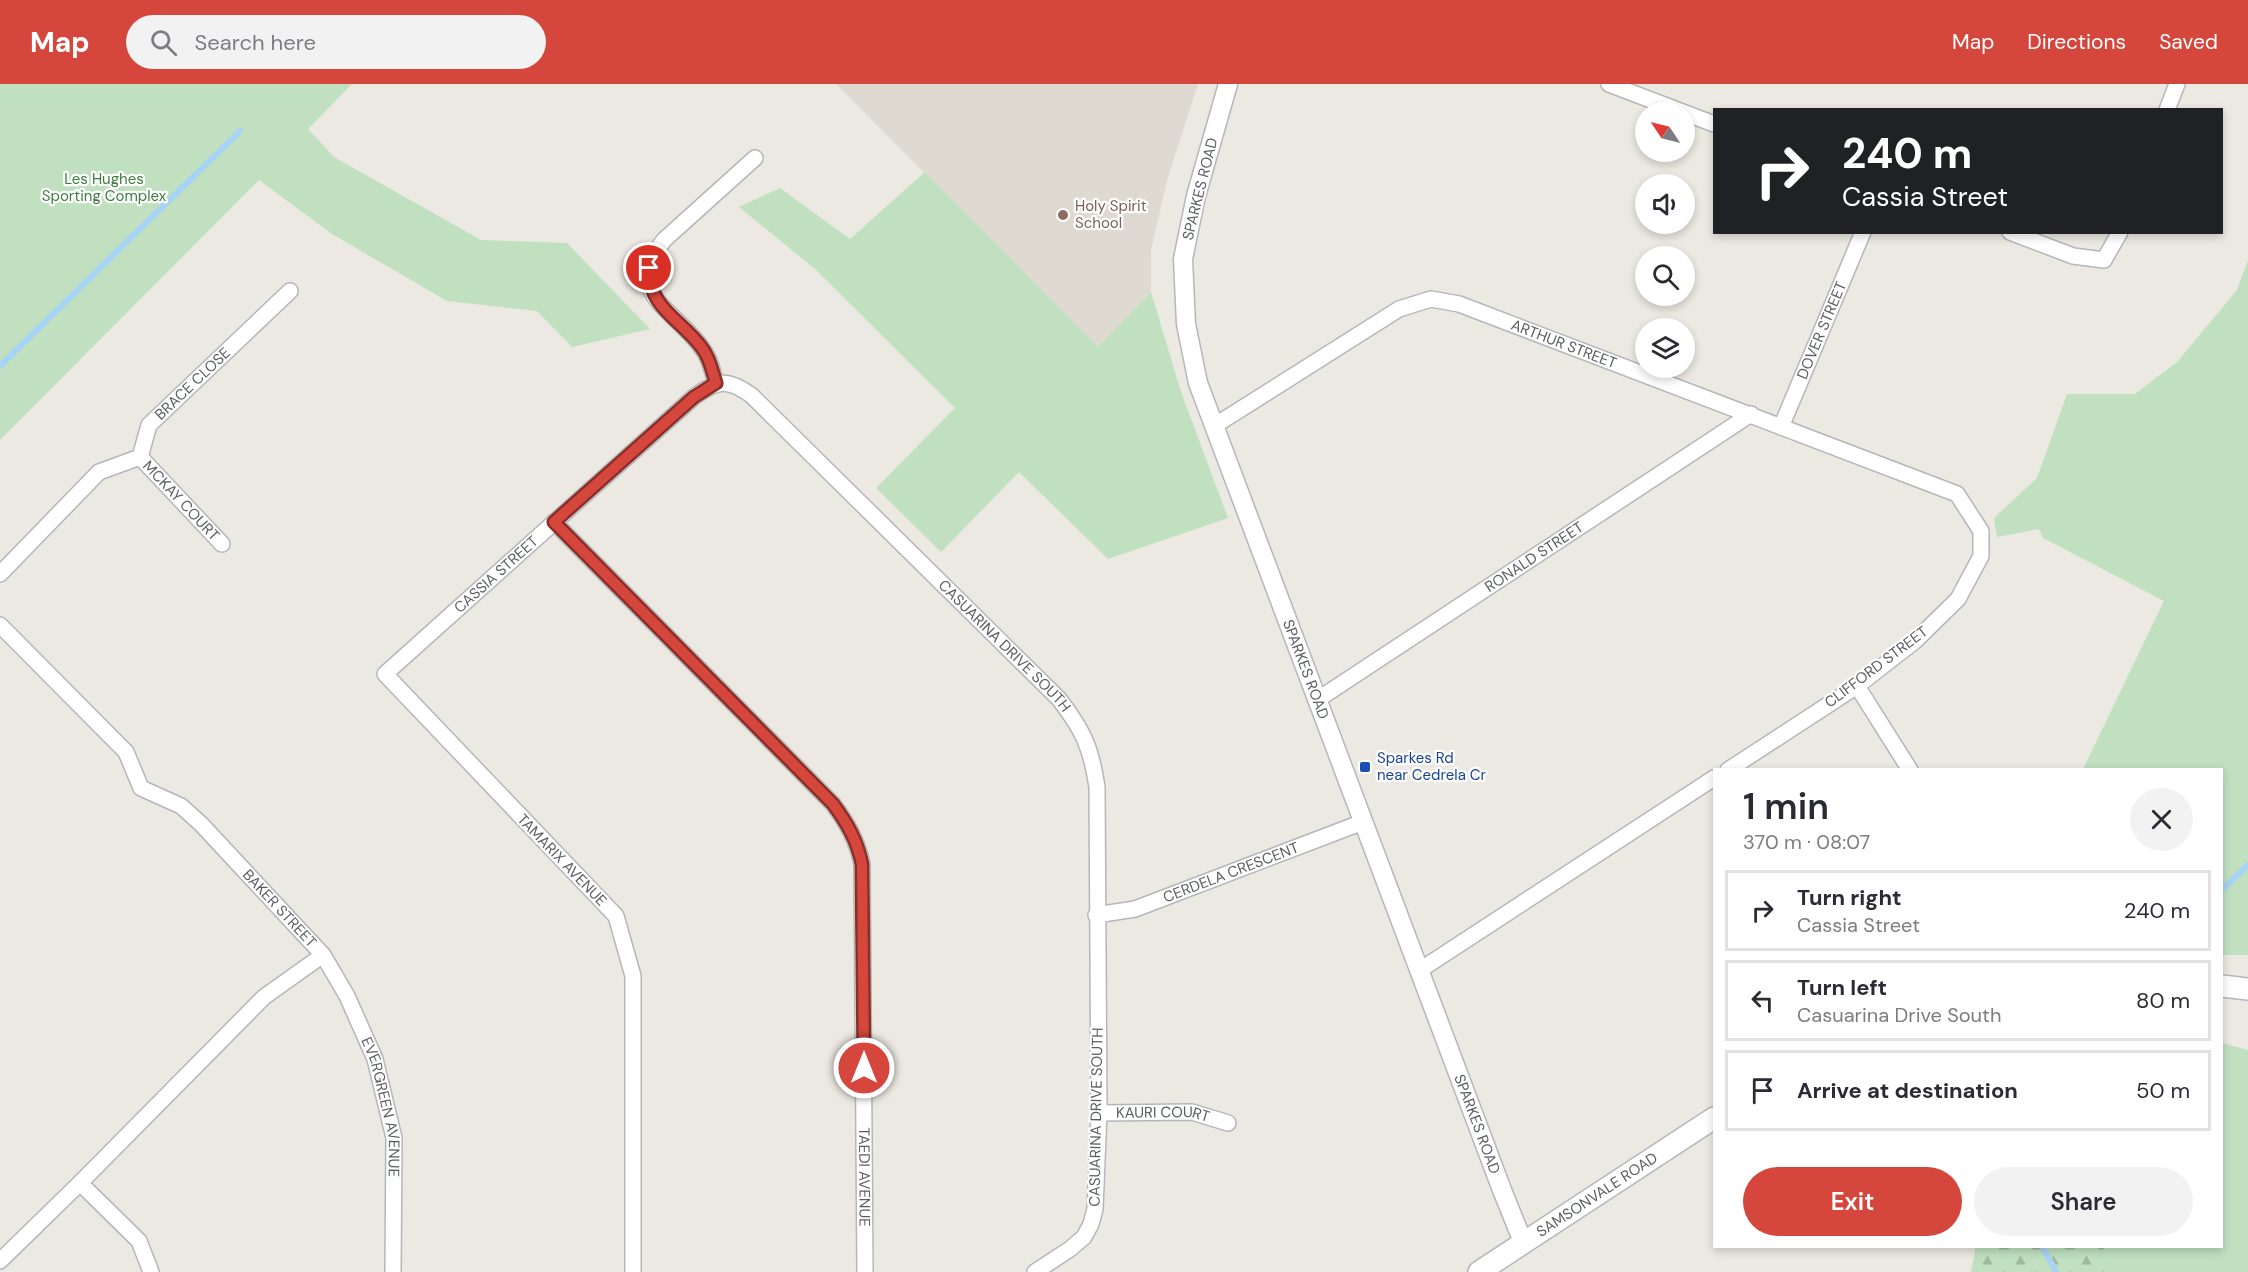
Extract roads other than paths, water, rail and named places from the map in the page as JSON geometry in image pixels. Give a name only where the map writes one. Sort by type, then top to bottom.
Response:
[{"type":"main road","points":[[2223,986],[2248,989]]},
{"type":"main road","name":"SAMSONVALE ROAD","points":[[1479,1272],[1713,1119]]},
{"type":"street","name":"SPARKES ROAD","points":[[1228,84],[1196,196],[1183,259],[1184,300],[1198,383],[1523,1242]]},
{"type":"street","points":[[1609,84],[1713,123]]},
{"type":"street","points":[[2168,108],[2177,84]]},
{"type":"street","points":[[716,383],[710,360],[702,347],[657,301],[648,284],[649,268],[664,240],[755,158]]},
{"type":"street","name":"DOVER STREET","points":[[1781,427],[1862,234]]},
{"type":"street","points":[[2015,234],[2073,255],[2104,260],[2119,234]]},
{"type":"street","name":"BRACE CLOSE","points":[[140,457],[149,425],[290,291]]},
{"type":"street","name":"ARTHUR STREET","points":[[1214,426],[1399,309],[1431,299],[1459,304],[1957,494],[1981,531]]},
{"type":"street","name":"CASUARINA DRIVE SOUTH","points":[[716,383],[729,382],[751,395],[1050,691],[1075,719],[1085,738],[1092,758],[1097,787],[1099,1113],[1095,1209],[1084,1237],[1035,1272]]},
{"type":"street","name":"CASSIA STREET","points":[[385,674],[694,397],[716,383]]},
{"type":"street","name":"RONALD STREET","points":[[1317,700],[1751,414]]},
{"type":"street","points":[[0,574],[99,472],[140,457]]},
{"type":"street","name":"MCKAY COURT","points":[[140,457],[222,544]]},
{"type":"street","name":"TAEDI AVENUE","points":[[554,522],[833,804],[858,843],[862,864],[865,1272]]},
{"type":"street","name":"CLIFFORD STREET","points":[[1731,768],[1857,686],[1916,641],[1958,599],[1981,556],[1981,531]]},
{"type":"street","name":"BAKER STREET","points":[[0,625],[126,752],[141,788],[181,806],[201,824],[323,955],[264,997],[80,1184],[0,1261]]},
{"type":"street","name":"TAMARIX AVENUE","points":[[385,674],[616,916],[633,976],[633,1272]]},
{"type":"street","points":[[1857,686],[1909,768]]},
{"type":"street","points":[[1420,970],[1713,779]]},
{"type":"street","name":"CERDELA CRESCENT","points":[[1096,915],[1135,909],[1363,822]]},
{"type":"street","name":"EVERGREEN AVENUE","points":[[323,955],[347,996],[375,1059],[393,1138],[393,1272]]},
{"type":"street","name":"KAURI COURT","points":[[1099,1113],[1192,1112],[1228,1123]]},
{"type":"street","points":[[80,1184],[139,1241],[151,1272]]},
{"type":"waterway","points":[[0,366],[240,131]]},
{"type":"waterway","points":[[2223,889],[2248,865]]},
{"type":"waterway","points":[[2043,1248],[2056,1272]]},
{"type":"place","name":"Holy Spirit School","points":[[1063,215]]},
{"type":"place","name":"Sparkes Rd near Cedrela Cr","points":[[1365,767]]},
{"type":"park label","name":"Les Hughes Sporting Complex","points":[[104,188]]}]
